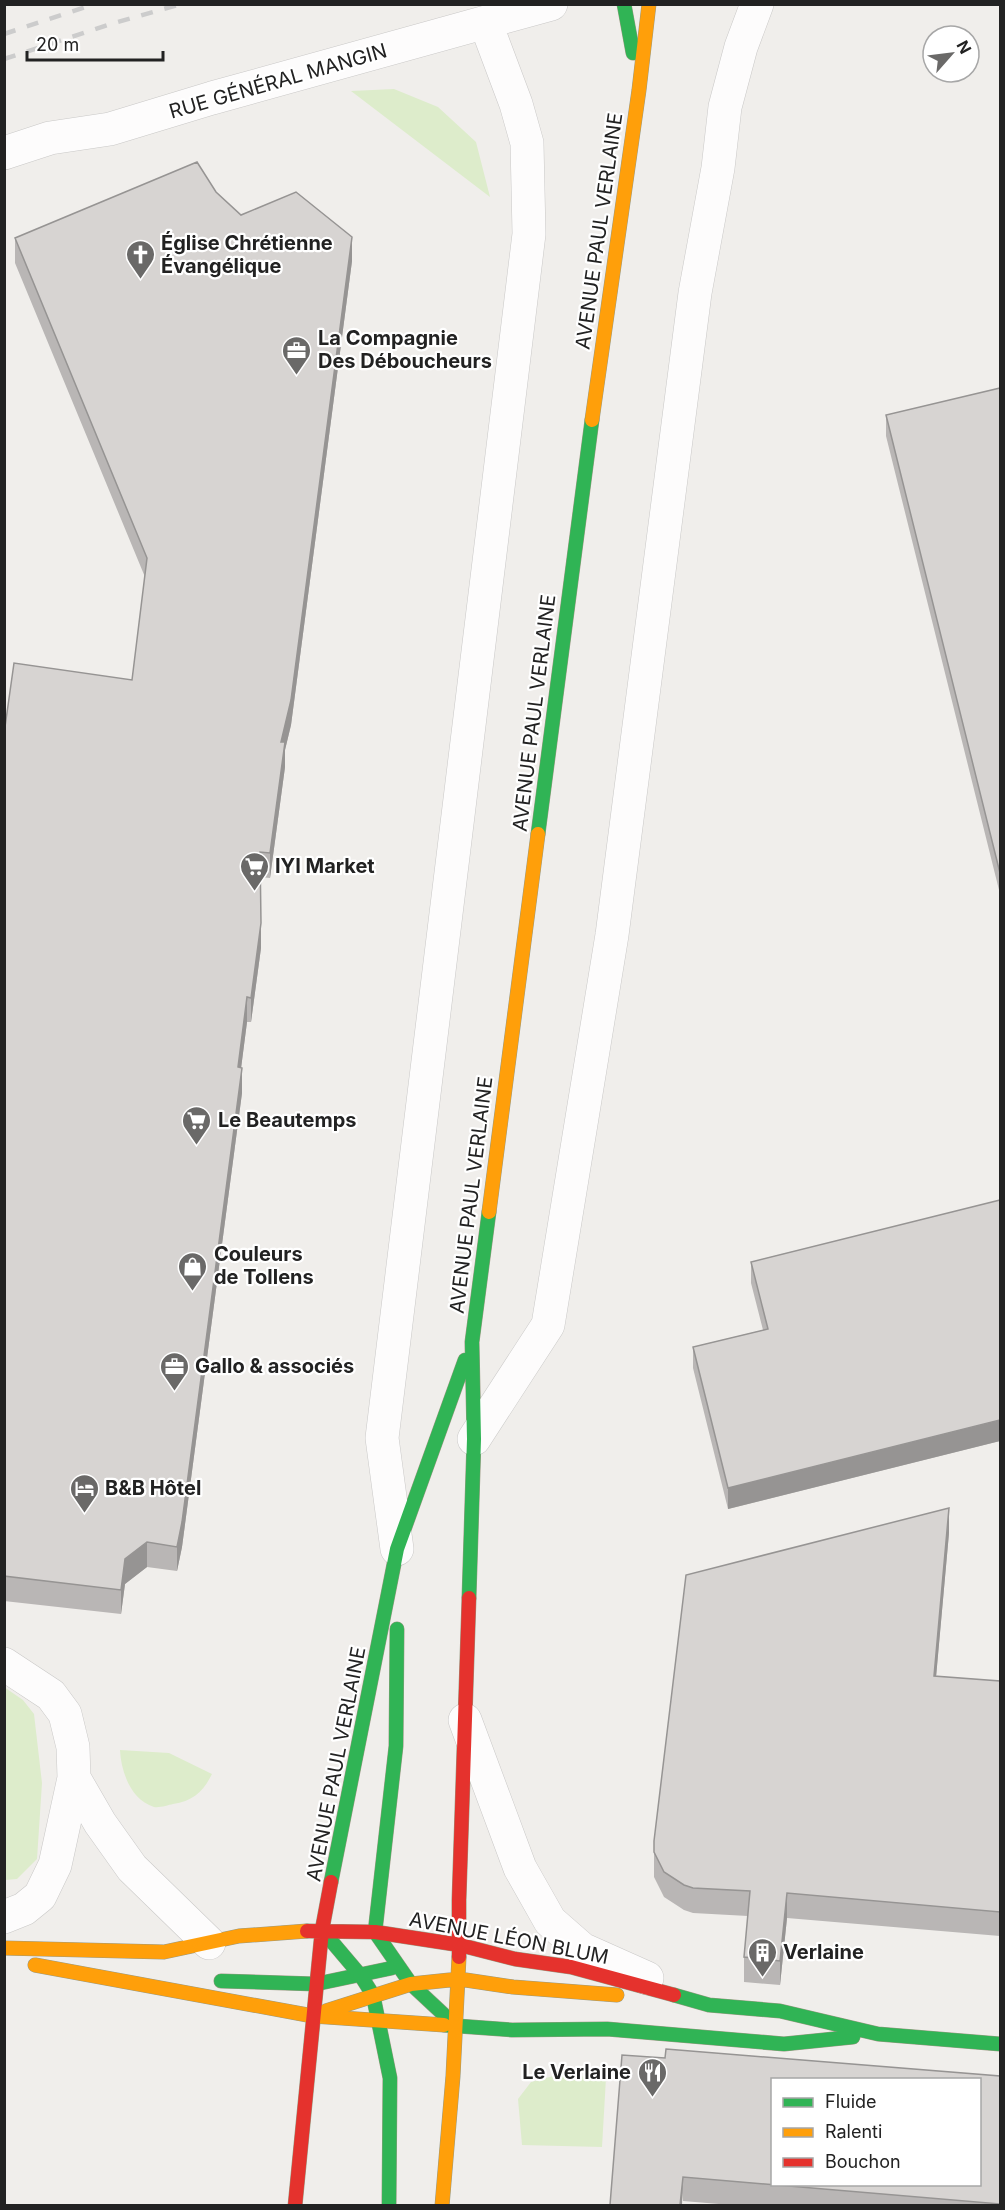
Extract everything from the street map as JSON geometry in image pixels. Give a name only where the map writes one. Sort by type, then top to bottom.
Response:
[{"type":"main road","points":[[624,4],[639,90]]},
{"type":"main road","points":[[639,90],[649,4]]},
{"type":"main road","points":[[639,90],[660,26]]},
{"type":"main road","name":"AVENUE PAUL VERLAINE","points":[[442,2205],[459,1979],[464,1717],[474,1439],[472,1342],[581,500],[639,90]]},
{"type":"main road","name":"AVENUE PAUL VERLAINE","points":[[295,2205],[322,1930],[397,1549],[472,1342]]},
{"type":"main road","points":[[397,1549],[396,1746],[375,1932],[403,1965],[411,1984],[456,2026]]},
{"type":"main road","points":[[322,1930],[361,1976],[373,1995],[390,2078],[389,2205]]},
{"type":"main road","name":"AVENUE LÉON BLUM","points":[[4,1948],[164,1952],[239,1936],[322,1930],[375,1932],[459,1945],[515,1959],[571,1967],[709,2005],[780,2011],[879,2034],[1000,2044]]},
{"type":"main road","points":[[429,1956],[459,1945]]},
{"type":"main road","points":[[15,1962],[313,2016],[512,2030],[607,2029],[783,2044],[879,2034]]},
{"type":"main road","points":[[210,1979],[233,1982],[316,1984],[403,1965]]},
{"type":"main road","points":[[70,1971],[120,1969],[154,1973]]},
{"type":"main road","points":[[313,2016],[411,1984],[459,1979],[513,1987],[709,2005]]},
{"type":"street","name":"RUE GÉNÉRAL MANGIN","points":[[4,153],[50,138],[110,129],[212,98],[486,24],[551,4]]},
{"type":"street","points":[[474,1439],[548,1324],[612,935],[695,293],[718,168],[725,107],[741,47],[757,4]]},
{"type":"street","points":[[397,1549],[382,1438],[529,234],[527,143],[516,104],[486,24]]},
{"type":"street","points":[[4,1664],[51,1695],[65,1714],[73,1747],[74,1778],[55,1865],[40,1896],[24,1909],[4,1917]]},
{"type":"street","points":[[464,1717],[520,1868],[550,1921],[582,1949],[709,2005]]},
{"type":"street","points":[[74,1778],[100,1823],[132,1868],[209,1943]]},
{"type":"green space","points":[[394,89],[438,107],[476,142],[490,197],[351,91]]},
{"type":"green space","points":[[4,1687],[23,1700],[34,1714],[42,1783],[37,1859],[17,1879],[5,1880]]},
{"type":"green space","points":[[120,1750],[169,1753],[212,1774],[201,1791],[192,1798],[180,1803],[154,1807],[133,1792],[122,1767]]},
{"type":"green space","points":[[557,2075],[606,2078],[602,2147],[522,2145],[518,2099],[531,2082]]},
{"type":"building","points":[[197,162],[216,192],[241,215],[296,192],[352,237],[291,700],[281,742],[285,742],[270,853],[260,852],[261,923],[251,998],[247,997],[238,1067],[242,1068],[182,1522],[177,1547],[147,1542],[125,1559],[121,1590],[4,1576],[4,734],[14,663],[132,680],[147,558],[15,238]]},
{"type":"building","points":[[1000,388],[1000,873],[886,415]]},
{"type":"building","points":[[1000,1200],[1000,1420],[728,1488],[693,1347],[768,1329],[751,1262]]},
{"type":"building","points":[[949,1508],[934,1676],[1000,1681],[1000,1912],[787,1893],[780,1961],[744,1957],[750,1891],[693,1888],[684,1885],[664,1872],[654,1852],[686,1575]]},
{"type":"building","points":[[666,2049],[1000,2076],[1000,2204],[789,2186],[981,2186],[981,2078],[771,2078],[771,2184],[683,2177],[680,2205],[610,2205],[622,2055],[665,2058]]},
{"type":"railway","points":[[4,34],[95,4]]},
{"type":"railway","points":[[4,59],[181,4]]},
{"type":"traffic: fast","points":[[624,4],[633,53]]},
{"type":"traffic: fast","points":[[538,834],[592,420]]},
{"type":"traffic: fast","points":[[469,1598],[474,1439],[472,1342],[489,1212]]},
{"type":"traffic: fast","points":[[331,1882],[397,1549],[465,1360]]},
{"type":"traffic: fast","points":[[397,1629],[396,1746],[375,1932],[411,1984],[456,2026]]},
{"type":"traffic: fast","points":[[322,1930],[361,1976],[373,1995],[390,2078],[389,2206]]},
{"type":"traffic: fast","points":[[221,1981],[316,1984],[392,1968]]},
{"type":"traffic: fast","points":[[674,1995],[709,2005],[780,2011],[878,2034],[1000,2044]]},
{"type":"traffic: fast","points":[[444,2025],[512,2030],[607,2029],[784,2044],[853,2037]]},
{"type":"traffic: slow","points":[[592,420],[649,4]]},
{"type":"traffic: slow","points":[[489,1212],[538,834]]},
{"type":"traffic: slow","points":[[4,1948],[164,1952],[239,1936],[307,1931]]},
{"type":"traffic: slow","points":[[442,2206],[453,2076],[459,1957]]},
{"type":"traffic: slow","points":[[35,1965],[313,2016],[444,2025]]},
{"type":"traffic: slow","points":[[326,2011],[411,1984],[459,1979],[513,1987],[617,1995]]},
{"type":"traffic: jam","points":[[459,1957],[469,1598]]},
{"type":"traffic: jam","points":[[295,2206],[322,1930],[331,1882]]},
{"type":"traffic: jam","points":[[307,1931],[375,1932],[460,1945],[515,1959],[571,1967],[674,1995]]},
{"type":"place","name":"Église Chrétienne Évangélique","points":[[140,280]]},
{"type":"place","name":"La Compagnie Des Déboucheurs","points":[[297,376]]},
{"type":"place","name":"IYI Market","points":[[254,892]]},
{"type":"place","name":"Le Beautemps","points":[[197,1146]]},
{"type":"place","name":"Couleurs de Tollens","points":[[193,1292]]},
{"type":"place","name":"Gallo & associés","points":[[174,1392]]},
{"type":"place","name":"B&B Hôtel","points":[[84,1514]]},
{"type":"place","name":"Verlaine","points":[[762,1978]]},
{"type":"place","name":"Le Verlaine","points":[[652,2098]]}]
